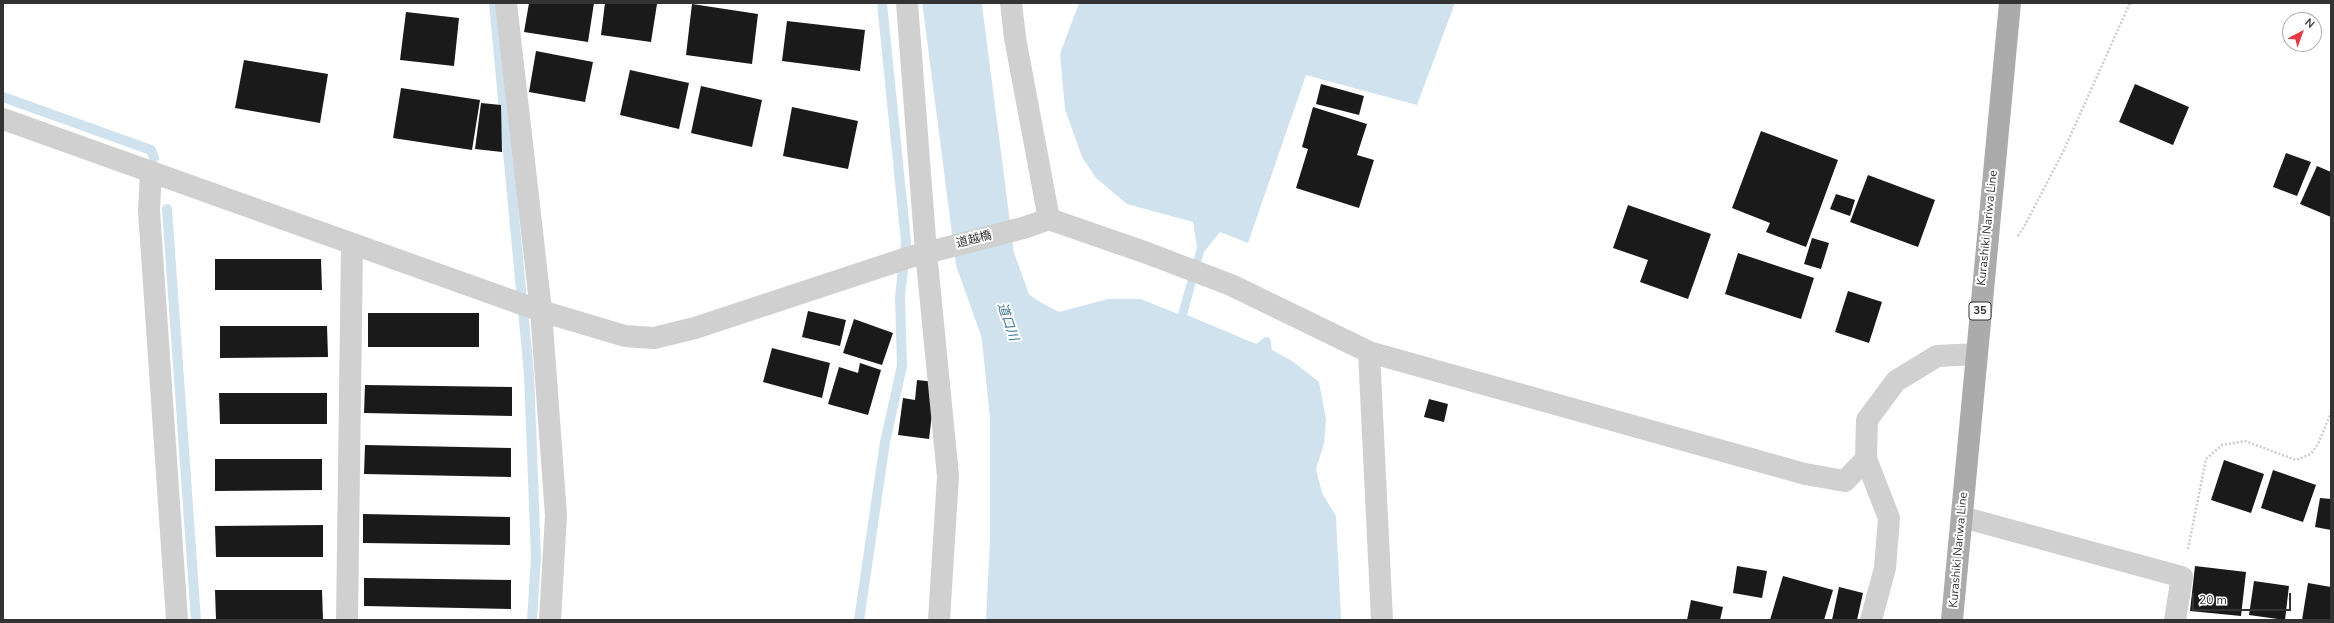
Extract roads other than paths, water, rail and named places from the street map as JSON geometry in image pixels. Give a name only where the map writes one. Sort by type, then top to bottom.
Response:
[{"type":"main road","name":"Kurashiki Nariwa Line","points":[[1952,620],[2010,3]]},
{"type":"street","points":[[506,3],[529,307],[556,515],[550,620]]},
{"type":"street","points":[[907,3],[911,257],[948,476],[939,620]]},
{"type":"street","points":[[1011,3],[1014,38],[1049,219],[1147,253],[1231,285],[1369,352],[1805,474],[1845,481],[1866,459]]},
{"type":"street","name":"道越橋","points":[[3,119],[529,307],[625,336],[654,338],[695,328],[911,257],[1023,228],[1049,219]]},
{"type":"street","points":[[151,172],[149,211],[177,620]]},
{"type":"street","points":[[347,620],[352,245]]},
{"type":"street","points":[[1369,352],[1382,620]]},
{"type":"street","points":[[1871,620],[1885,568],[1889,518],[1866,459],[1867,420],[1896,381],[1937,356],[1976,354]]},
{"type":"street","points":[[1962,517],[2182,577],[2175,620]]},
{"type":"water","points":[[1079,3],[1455,3],[1417,105],[1306,75],[1248,243],[1220,232],[1204,252],[1187,315],[1256,344],[1265,337],[1270,338],[1272,350],[1292,361],[1319,382],[1326,419],[1324,443],[1316,469],[1322,493],[1336,516],[1341,620],[986,620],[990,540],[990,417],[978,304],[963,276],[961,261],[1003,246],[1008,271],[1017,286],[1040,302],[1059,312],[1108,299],[1141,299],[1178,314],[1197,247],[1193,222],[1127,204],[1096,178],[1082,157],[1065,109],[1060,54]]},
{"type":"waterway","points":[[859,620],[885,442],[902,366],[900,297],[906,242],[882,3]]},
{"type":"waterway","name":"道口川","points":[[952,3],[985,259],[1010,329]]},
{"type":"waterway","points":[[494,4],[529,374],[536,558],[532,620]]},
{"type":"waterway","points":[[3,97],[151,150],[154,158]]},
{"type":"waterway","points":[[167,209],[196,620]]}]
